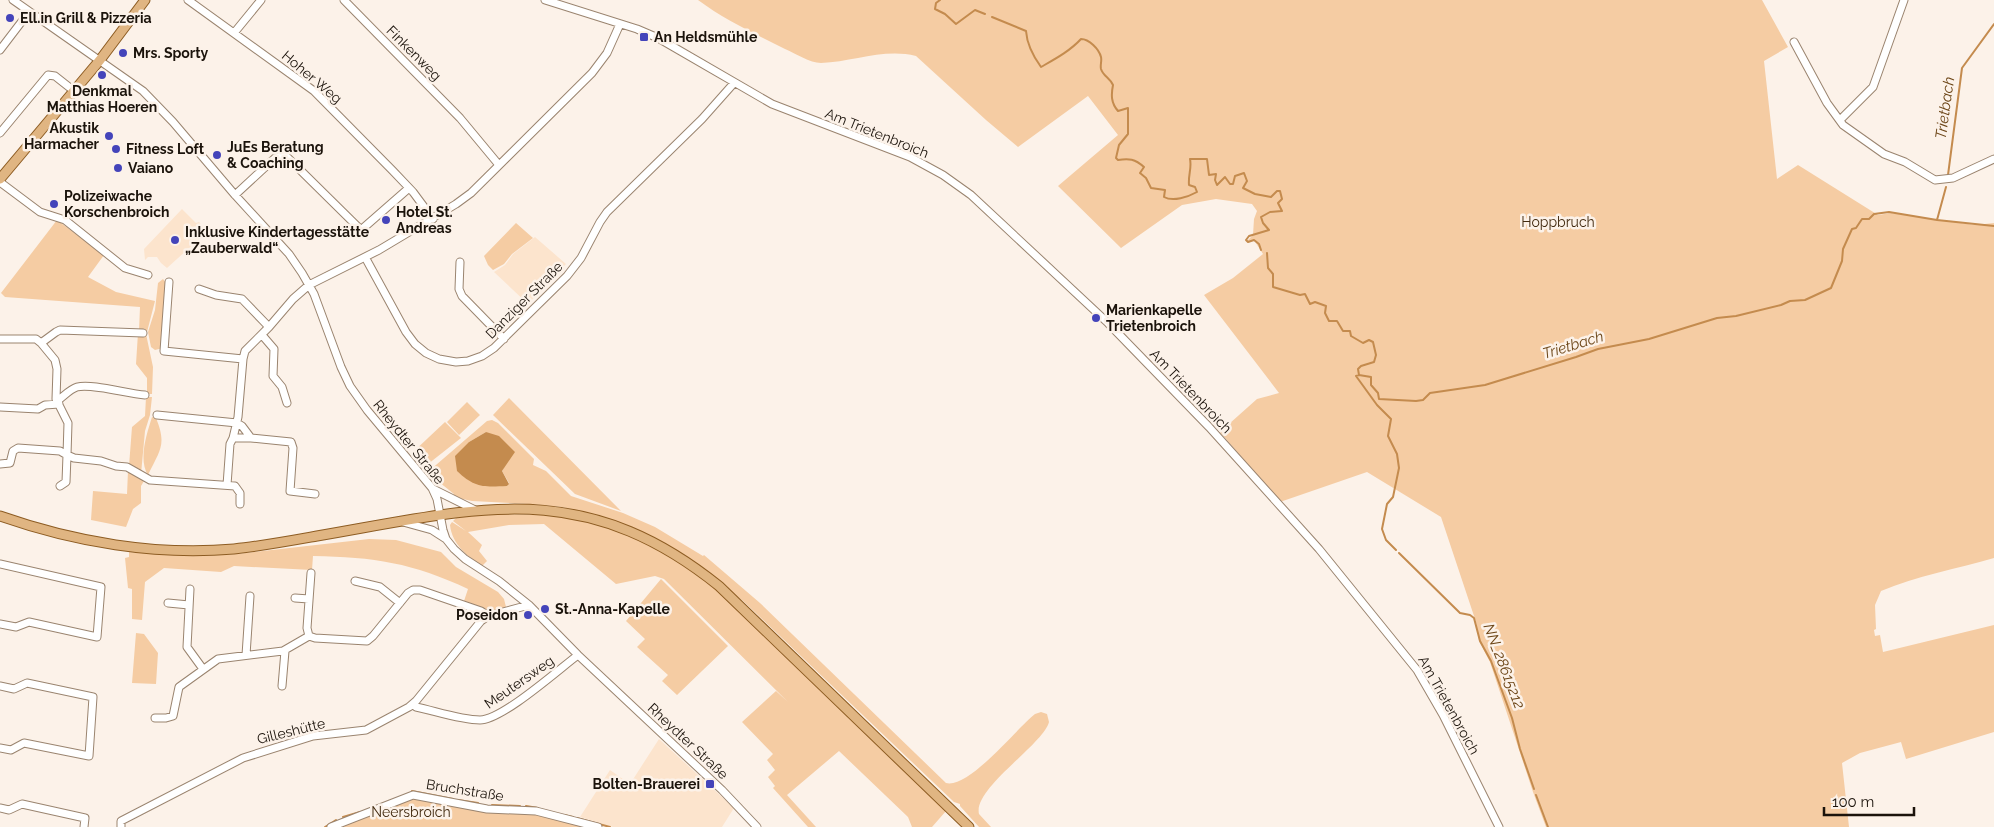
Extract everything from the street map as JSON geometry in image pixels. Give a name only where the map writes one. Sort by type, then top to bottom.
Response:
[{"type":"main road","points":[[0,181],[100,60],[145,0]]},
{"type":"main road","points":[[0,516],[41,529],[105,543],[202,550],[265,545],[475,510],[544,509],[578,514],[607,522],[635,533],[679,556],[707,577],[739,605],[969,827]]},
{"type":"street","name":"Rheydter Straße","points":[[13,0],[145,93],[173,122],[235,195],[291,256],[309,285],[350,386],[366,410],[432,488],[437,500],[446,539],[465,560],[499,580],[529,605],[578,655],[722,790],[756,827]]},
{"type":"street","name":"Hoher Weg","points":[[188,0],[314,91],[408,188],[433,219]]},
{"type":"street","points":[[234,33],[261,0]]},
{"type":"street","name":"Finkenweg","points":[[344,0],[466,123],[499,165]]},
{"type":"street","points":[[227,485],[230,444],[237,423],[243,359],[247,348],[262,335],[293,299],[309,285],[365,257],[433,219],[464,198],[592,73],[604,57],[620,24],[545,0]]},
{"type":"street","points":[[1840,120],[1872,88],[1904,0]]},
{"type":"street","points":[[0,50],[29,12]]},
{"type":"street","name":"Am Trietenbroich","points":[[620,24],[662,40],[778,107],[914,159],[943,175],[979,202],[1094,309],[1202,420],[1314,543],[1408,657],[1440,710],[1499,827]]},
{"type":"street","points":[[1794,42],[1828,103],[1840,120],[1852,132],[1884,154],[1905,162],[1935,180],[1952,178],[1994,159]]},
{"type":"street","points":[[0,133],[47,76],[55,76],[74,91]]},
{"type":"street","name":"Danziger Straße","points":[[365,257],[410,339],[426,353],[448,361],[471,360],[489,352],[573,270],[607,212],[702,119],[734,83]]},
{"type":"street","points":[[235,195],[275,158],[286,156],[361,230],[408,188]]},
{"type":"street","points":[[0,181],[40,212],[65,220],[125,268],[148,274]]},
{"type":"street","points":[[460,262],[459,288],[462,296],[504,339]]},
{"type":"street","points":[[169,282],[164,351],[243,359]]},
{"type":"street","points":[[199,290],[242,299],[269,327]]},
{"type":"street","points":[[41,343],[60,330],[144,333]]},
{"type":"street","points":[[262,335],[274,349],[273,376],[282,387],[287,403]]},
{"type":"street","points":[[0,339],[31,338],[41,343],[56,363],[58,403],[68,423],[66,482],[60,486]]},
{"type":"street","points":[[0,407],[38,409],[45,405],[58,403],[79,387],[119,390],[130,394],[145,395]]},
{"type":"street","points":[[157,415],[237,423],[242,426],[251,438]]},
{"type":"street","points":[[233,438],[291,442],[293,449],[290,491],[315,494]]},
{"type":"street","points":[[0,464],[10,464],[13,451],[18,448],[60,451],[74,458],[101,461],[127,467],[144,478],[152,480],[235,486],[240,493],[240,504]]},
{"type":"street","points":[[432,488],[475,510]]},
{"type":"street","points":[[401,521],[432,530],[446,539]]},
{"type":"street","points":[[0,564],[101,586],[97,637],[29,622],[16,627],[0,624]]},
{"type":"street","points":[[309,636],[307,628],[311,573]]},
{"type":"street","points":[[355,581],[380,587],[400,602]]},
{"type":"street","points":[[190,589],[187,647],[202,669]]},
{"type":"street","points":[[309,636],[315,638],[367,640],[373,636],[410,591],[419,589],[481,611],[488,616]]},
{"type":"street","points":[[246,655],[250,596]]},
{"type":"street","points":[[294,598],[309,599]]},
{"type":"street","points":[[168,603],[189,605]]},
{"type":"street","name":"Gilleshütte","points":[[121,827],[122,821],[243,758],[313,736],[366,730],[412,704],[475,627],[488,616],[529,605]]},
{"type":"street","points":[[155,718],[173,716],[179,687],[219,658],[285,651],[309,636]]},
{"type":"street","points":[[282,686],[285,651]]},
{"type":"street","name":"Meutersweg","points":[[412,704],[416,707],[474,720],[488,719],[508,708],[578,655]]},
{"type":"street","points":[[0,686],[14,689],[27,683],[93,697],[89,756],[24,743],[11,750],[0,748]]},
{"type":"street","name":"Bruchstraße","points":[[331,827],[384,808],[407,797],[414,796],[487,808],[536,811],[598,827]]},
{"type":"street","points":[[0,808],[8,810],[22,804],[85,818],[84,827]]},
{"type":"shaded area","name":"Inklusive Kindertagesstätte „Zauberwald“","points":[[182,209],[196,223],[199,222],[208,231],[167,268],[157,257],[148,257],[145,260],[144,249]]},
{"type":"shaded area","points":[[535,237],[566,264],[528,304],[494,272],[505,265],[513,254]]},
{"type":"shaded area","points":[[486,432],[499,436],[515,452],[502,471],[509,484],[507,486],[480,485],[469,481],[457,471],[455,456],[469,442]]},
{"type":"shaded area","points":[[659,739],[734,808],[722,827],[613,827],[580,817],[610,770],[630,784]]},
{"type":"green space","name":"Hoppbruch","points":[[698,0],[1762,0],[1788,47],[1764,61],[1777,179],[1798,165],[1878,215],[1891,213],[1975,225],[1994,223],[1994,558],[1923,577],[1881,591],[1875,605],[1876,629],[1874,630],[1875,636],[1880,635],[1883,652],[1994,625],[1994,732],[1906,759],[1901,742],[1860,753],[1842,763],[1849,827],[1546,827],[1490,662],[1479,641],[1476,622],[1441,517],[1367,472],[1280,502],[1220,432],[1257,399],[1279,393],[1204,295],[1233,278],[1263,254],[1254,240],[1246,242],[1253,235],[1254,219],[1257,211],[1252,204],[1216,199],[1182,205],[1121,248],[1058,186],[1118,135],[1088,96],[1018,147],[916,56],[880,54],[817,63],[740,26]]},
{"type":"green space","points":[[57,220],[104,255],[88,277],[116,292],[155,301],[147,332],[139,331],[140,307],[5,297],[1,293]]},
{"type":"green space","points":[[516,223],[533,238],[512,254],[504,264],[493,270],[488,265],[484,256]]},
{"type":"green space","points":[[163,279],[167,284],[163,348],[155,350],[151,347],[148,332],[155,310],[158,283]]},
{"type":"green space","points":[[138,333],[146,334],[153,367],[152,394],[147,394],[147,378],[136,364]]},
{"type":"green space","points":[[146,397],[152,397],[150,415],[145,431],[141,474],[129,466],[132,427],[145,416]]},
{"type":"green space","points":[[509,398],[621,511],[575,494],[493,415]]},
{"type":"green space","points":[[467,402],[480,415],[459,435],[447,422]]},
{"type":"green space","points":[[152,417],[156,418],[159,427],[161,447],[148,475],[145,469],[144,454]]},
{"type":"green space","points":[[492,420],[498,423],[534,459],[533,465],[546,471],[571,496],[623,513],[655,527],[704,555],[760,603],[946,783],[956,782],[967,777],[992,756],[1035,714],[1041,712],[1047,714],[1049,722],[1044,731],[997,780],[980,804],[979,814],[991,827],[979,827],[960,804],[954,802],[743,601],[684,555],[635,529],[597,515],[562,507],[472,501],[453,497],[454,494],[429,471],[487,421]],"holes":[[[486,432],[505,465],[502,471],[509,483],[507,486],[469,442]]]},
{"type":"green space","points":[[445,422],[461,438],[423,468],[411,454]]},
{"type":"green space","points":[[128,471],[144,481],[141,486],[141,503],[133,509],[126,527],[91,520],[93,491],[127,494]]},
{"type":"green space","points":[[484,514],[560,515],[601,525],[637,539],[684,564],[721,594],[946,811],[932,827],[912,827],[908,817],[839,751],[787,795],[816,827],[808,827],[773,788],[775,786],[768,777],[775,770],[767,760],[773,754],[742,722],[776,691],[788,702],[664,579],[655,576],[616,584],[544,524],[509,525],[468,532],[482,545],[479,551],[487,561],[482,566],[466,554],[457,544],[450,525],[452,522],[466,531],[453,521],[456,518]]},
{"type":"green space","points":[[369,539],[396,540],[441,552],[456,567],[498,592],[504,599],[506,607],[488,615],[463,604],[468,589],[411,567],[374,560],[313,556],[312,570],[234,566],[221,572],[164,568],[145,582],[142,620],[132,619],[132,589],[128,588],[125,558],[129,557],[129,552],[199,556],[237,554]]},
{"type":"green space","points":[[661,579],[728,646],[677,695],[662,681],[668,675],[637,647],[645,639],[626,621]]},
{"type":"green space","points":[[136,633],[144,634],[158,653],[156,684],[132,683]]},
{"type":"green space","name":"Neersbroich","points":[[407,797],[537,813],[591,827],[331,827]]},
{"type":"waterway","name":"Trietbach","points":[[940,0],[936,3],[935,9],[945,14],[956,24],[975,10],[985,14]]},
{"type":"waterway","name":"Trietbach","points":[[992,17],[1026,31],[1031,50],[1041,67],[1057,58],[1081,39],[1093,45],[1101,57],[1102,71],[1113,85],[1112,96],[1114,105],[1118,111],[1128,108],[1128,134],[1119,145],[1116,158],[1118,160],[1132,160],[1141,164],[1144,167],[1140,173],[1146,178],[1151,188],[1165,190],[1164,197],[1176,199],[1197,192],[1195,187],[1189,185],[1190,159],[1207,159],[1209,175],[1216,174],[1215,180],[1217,185],[1225,177],[1230,184],[1233,184],[1235,176],[1244,173],[1247,181],[1243,188],[1255,194],[1271,197],[1277,191],[1280,191],[1282,199],[1278,203],[1282,211],[1270,212],[1261,217],[1269,230],[1249,236],[1246,240],[1248,242],[1254,240],[1259,244],[1261,250]]},
{"type":"waterway","name":"Trietbach","points":[[1948,175],[1962,68],[1994,24]]},
{"type":"waterway","name":"Trietbach","points":[[1267,253],[1268,268],[1273,274],[1273,287],[1300,295],[1305,294],[1310,304],[1315,302],[1326,306],[1325,313],[1329,321],[1337,321],[1343,331],[1350,331],[1351,336],[1363,343],[1369,340],[1373,342],[1376,355],[1374,362],[1361,366],[1358,369],[1359,375],[1371,377],[1371,385],[1378,393],[1379,399],[1416,401],[1423,400],[1430,393],[1485,385],[1598,349],[1649,339],[1717,318],[1736,316],[1790,301],[1805,300],[1831,288],[1842,261],[1843,249],[1852,229],[1856,228],[1862,219],[1869,219],[1874,214],[1889,212],[1937,220],[1946,187]]},
{"type":"waterway","points":[[1937,220],[1994,226]]},
{"type":"waterway","name":"NN_28615212","points":[[1359,375],[1356,376],[1377,405],[1391,419],[1388,436],[1397,454],[1399,468],[1393,497],[1387,504],[1382,529],[1386,540],[1396,550]]},
{"type":"waterway","name":"NN_28615212","points":[[1399,553],[1460,613],[1474,618],[1480,641],[1491,661],[1512,718],[1520,749],[1534,789]]},
{"type":"waterway","points":[[412,791],[453,799]]},
{"type":"waterway","name":"NN_28615212","points":[[1536,795],[1548,827]]},
{"type":"waterway","points":[[458,800],[478,803]]},
{"type":"waterway","points":[[492,805],[520,806]]},
{"type":"waterway","points":[[526,806],[538,808]]},
{"type":"waterway","points":[[343,817],[360,812]]},
{"type":"waterway","points":[[564,815],[573,817]]},
{"type":"waterway","points":[[577,818],[610,827]]},
{"type":"waterway","points":[[325,827],[336,820]]},
{"type":"place","name":"Ell.in Grill & Pizzeria","points":[[10,18]]},
{"type":"place","name":"An Heldsmühle","points":[[644,37]]},
{"type":"place","name":"Mrs. Sporty","points":[[123,53]]},
{"type":"place","name":"Denkmal Matthias Hoeren","points":[[102,75]]},
{"type":"place","name":"Akustik Harmacher","points":[[109,136]]},
{"type":"place","name":"Fitness Loft","points":[[116,149]]},
{"type":"place","name":"JuEs Beratung & Coaching","points":[[217,155]]},
{"type":"place","name":"Vaiano","points":[[118,168]]},
{"type":"place","name":"Polizeiwache Korschenbroich","points":[[54,204]]},
{"type":"place","name":"Hotel St. Andreas","points":[[386,220]]},
{"type":"place","name":"Inklusive Kindertagesstätte „Zauberwald“","points":[[175,240]]},
{"type":"place","name":"Marienkapelle Trietenbroich","points":[[1096,318]]},
{"type":"place","name":"St.-Anna-Kapelle","points":[[545,609]]},
{"type":"place","name":"Poseidon","points":[[528,615]]},
{"type":"place","name":"Bolten-Brauerei","points":[[710,784]]}]
